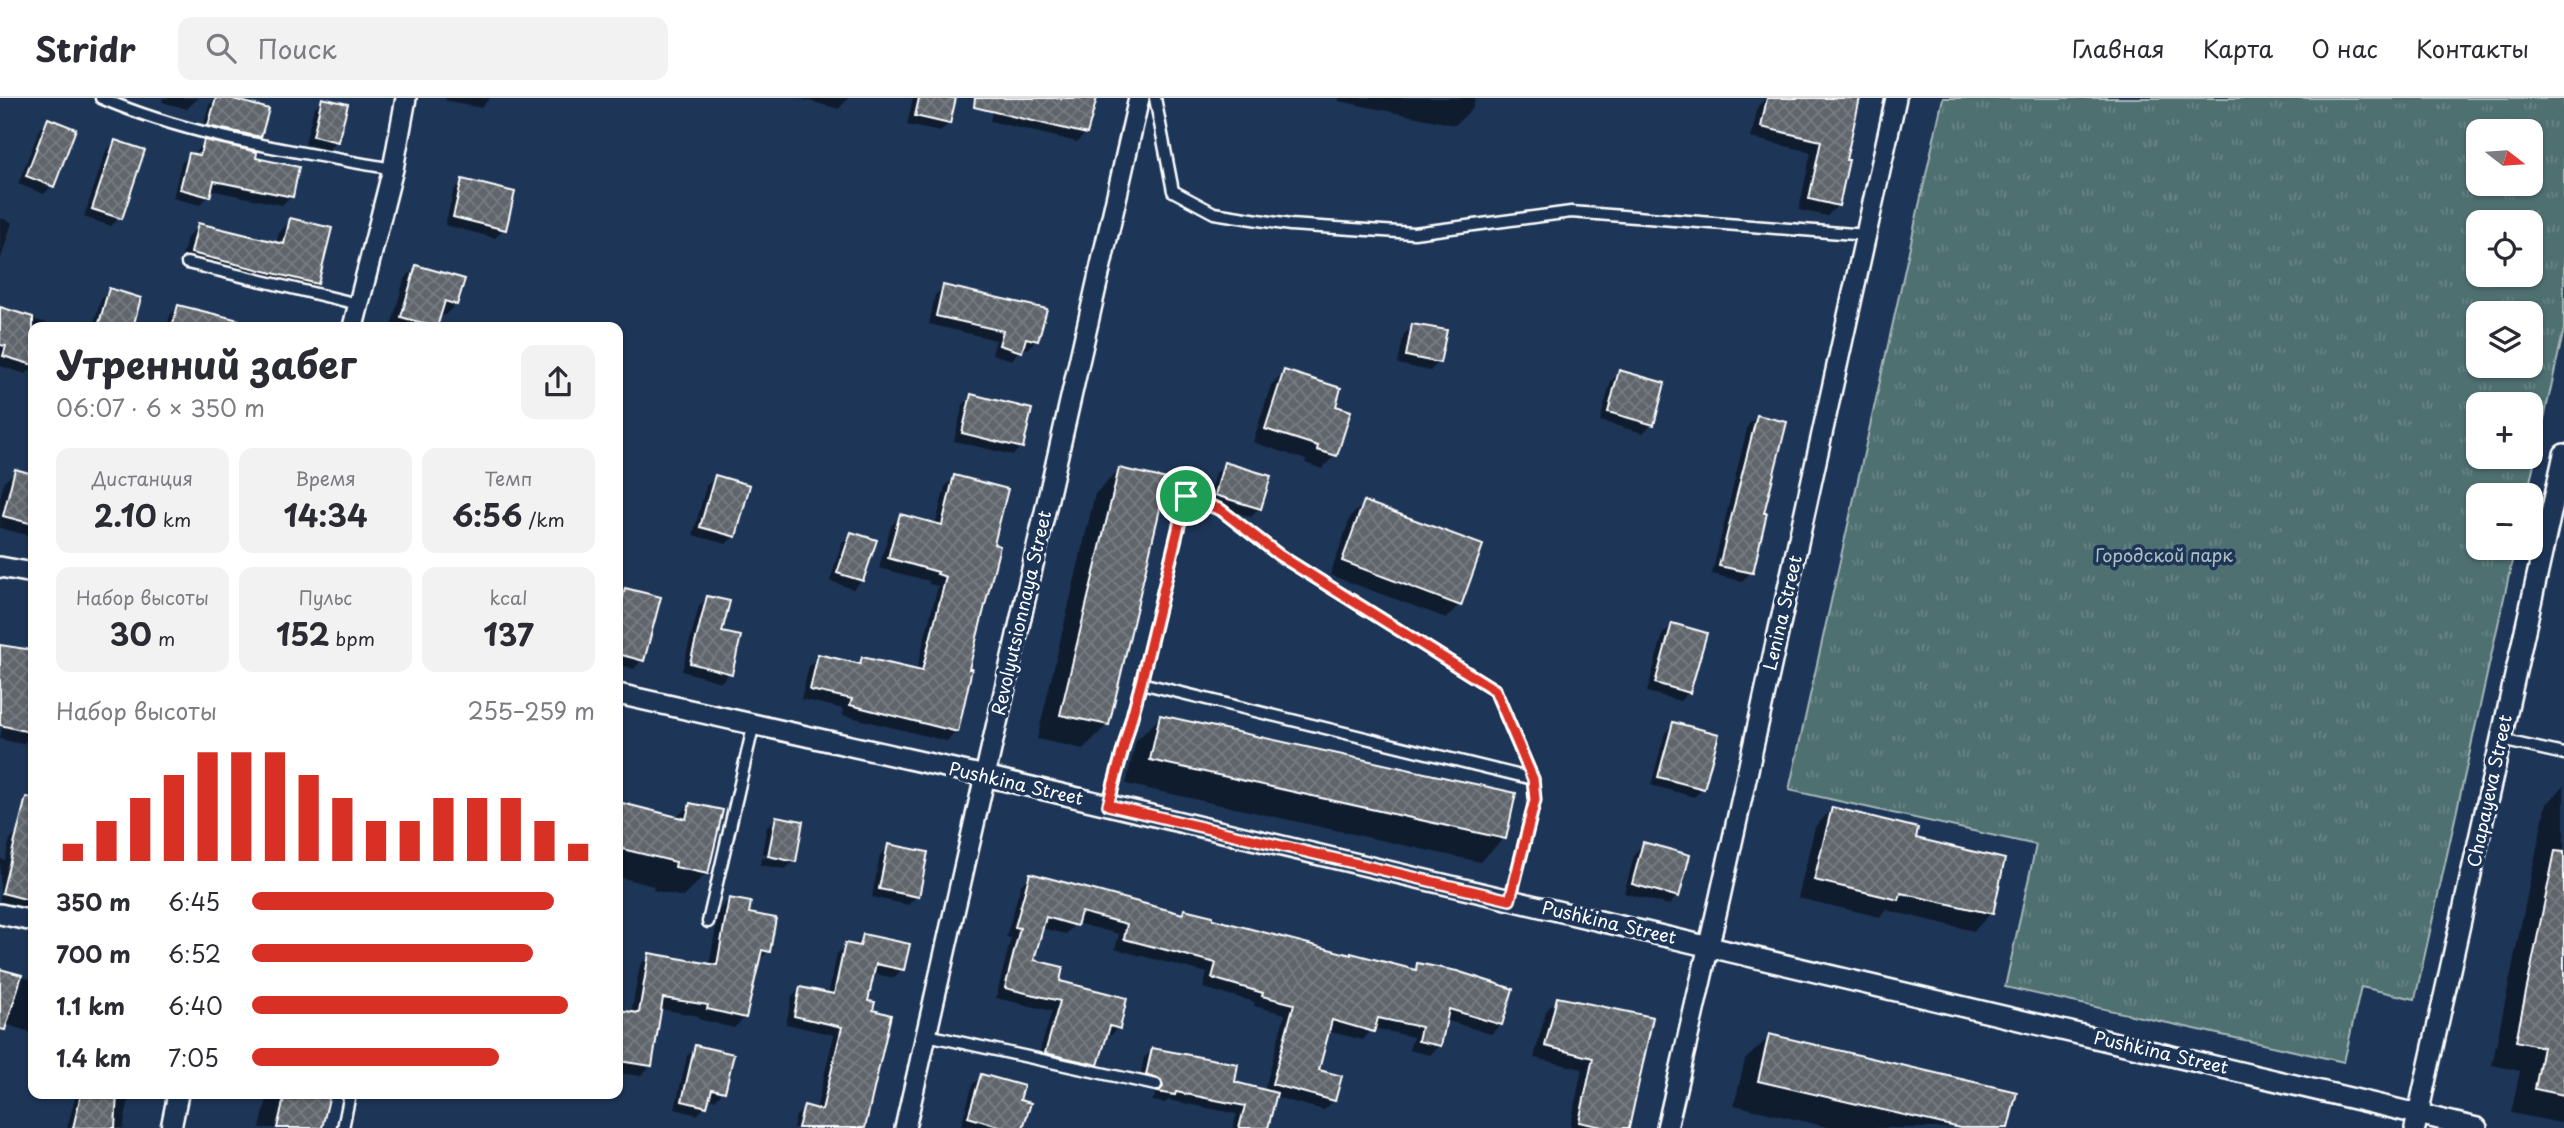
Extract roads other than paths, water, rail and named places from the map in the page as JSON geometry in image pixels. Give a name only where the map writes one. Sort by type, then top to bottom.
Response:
[{"type":"street","points":[[354,322],[393,169],[406,98]]},
{"type":"street","name":"Revolyutsionnaya Street","points":[[905,1128],[1139,98]]},
{"type":"street","name":"Lenina Street","points":[[1667,1128],[1896,98]]},
{"type":"street","name":"Chapayeva Street","points":[[2417,1121],[2564,454]]},
{"type":"street","points":[[0,567],[28,572]]},
{"type":"street","name":"Pushkina Street","points":[[623,695],[985,776],[1709,945],[2417,1121],[2477,1128]]},
{"type":"street","points":[[0,914],[28,920]]},
{"type":"street","points":[[171,1128],[177,1099]]},
{"type":"lane","points":[[101,98],[133,112],[244,142],[393,169]]},
{"type":"lane","points":[[1155,98],[1173,191],[1214,213],[1290,225],[1414,233],[1571,212],[1867,235]]},
{"type":"lane","points":[[187,263],[358,304]]},
{"type":"lane","points":[[1108,805],[1141,683],[1186,496],[1221,510],[1279,555],[1495,690],[1533,779],[1535,800],[1510,900]]},
{"type":"lane","points":[[1141,683],[1533,779]]},
{"type":"lane","points":[[708,922],[754,723]]},
{"type":"lane","points":[[2501,740],[2564,754]]},
{"type":"lane","points":[[926,1035],[1156,1085]]},
{"type":"lane","points":[[343,1128],[350,1099]]},
{"type":"park label","name":"Городской парк","points":[[2164,556]]}]
